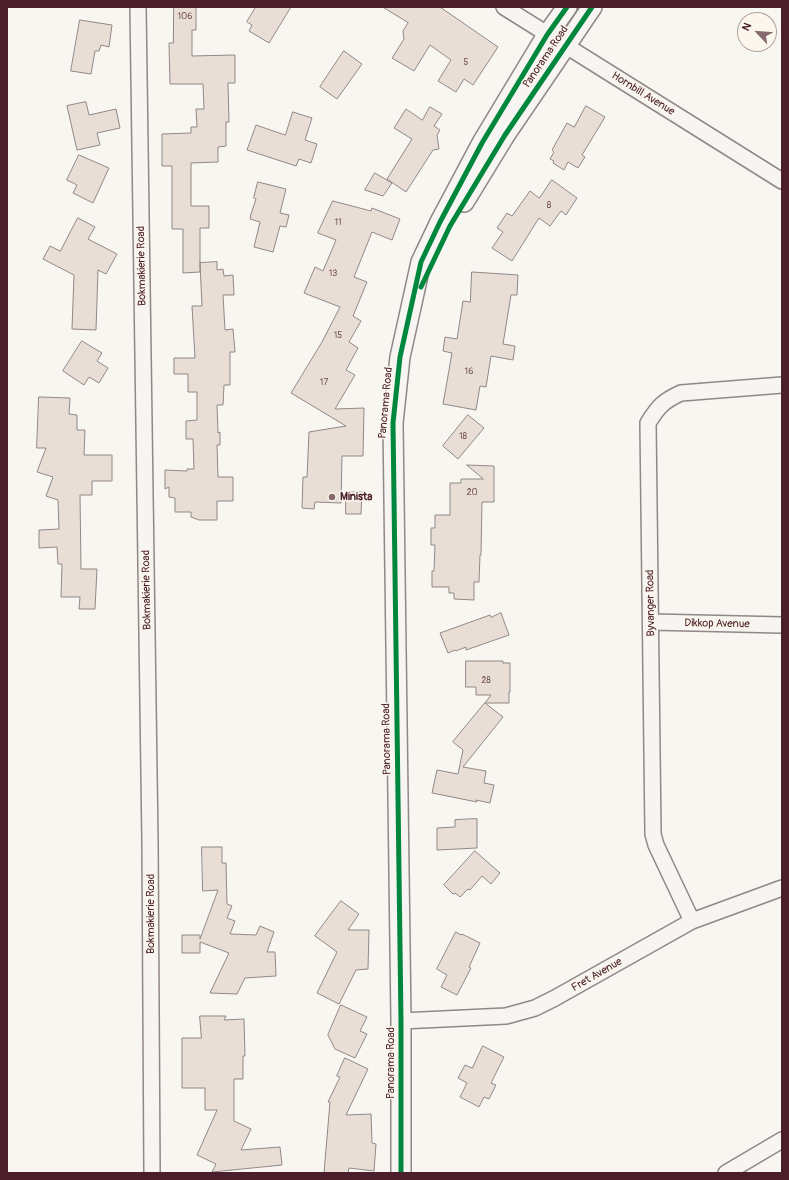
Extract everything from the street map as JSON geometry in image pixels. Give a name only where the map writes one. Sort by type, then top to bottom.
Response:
[{"type":"street","name":"Bokmakierie Road","points":[[138,7],[150,849],[152,1173]]},
{"type":"street","name":"Hornbill Avenue","points":[[504,7],[782,182]]},
{"type":"street","name":"Panorama Road","points":[[401,1173],[401,1021],[392,423],[400,357],[421,262],[440,222],[482,143],[547,35],[567,7]]},
{"type":"street","name":"Panorama Road","points":[[412,307],[434,257],[450,226],[505,135],[592,7]]},
{"type":"street","name":"Byvanger Road","points":[[692,921],[656,845],[653,834],[648,423],[658,408],[672,397],[681,393],[782,385]]},
{"type":"street","name":"Dikkop Avenue","points":[[651,622],[782,625]]},
{"type":"street","name":"Fret Avenue","points":[[401,1021],[506,1016],[535,1008],[556,998],[692,921],[782,888]]},
{"type":"street","points":[[726,1173],[782,1140]]},
{"type":"building","points":[[174,7],[196,7],[196,30],[192,30],[192,56],[235,55],[235,83],[228,83],[229,122],[226,122],[226,146],[218,147],[218,162],[191,163],[191,206],[209,206],[209,228],[200,228],[200,272],[183,273],[183,229],[172,229],[172,166],[162,166],[162,134],[191,133],[191,127],[197,127],[196,109],[204,109],[203,84],[170,84],[169,43],[173,43]]},
{"type":"building","points":[[256,7],[291,7],[269,43],[249,31],[252,25],[247,22]]},
{"type":"building","points":[[383,7],[440,7],[498,47],[473,85],[464,79],[456,92],[438,81],[451,60],[430,45],[414,71],[392,58],[404,39],[403,31],[408,23]]},
{"type":"building","points":[[80,20],[112,25],[109,47],[101,45],[99,51],[95,51],[91,74],[71,71]]},
{"type":"building","points":[[344,51],[362,64],[337,99],[320,87]]},
{"type":"building","points":[[86,102],[89,115],[116,109],[120,128],[97,133],[100,145],[77,150],[67,106]]},
{"type":"building","points":[[586,106],[605,117],[582,155],[585,157],[578,168],[568,162],[564,170],[553,163],[554,161],[550,159],[554,152],[552,150],[567,123],[574,127]]},
{"type":"building","points":[[430,107],[442,114],[434,126],[440,130],[437,135],[439,149],[433,150],[406,192],[387,179],[412,139],[394,128],[406,109],[422,120]]},
{"type":"building","points":[[293,112],[312,118],[305,140],[317,144],[311,163],[299,159],[296,166],[247,150],[256,125],[285,135]]},
{"type":"building","points":[[79,155],[109,168],[93,203],[73,193],[77,185],[67,180]]},
{"type":"building","points":[[375,173],[392,183],[383,196],[365,190]]},
{"type":"building","points":[[552,180],[577,198],[566,215],[561,211],[550,226],[539,218],[512,261],[492,248],[503,232],[497,228],[507,213],[512,216],[530,191],[539,198]]},
{"type":"building","points":[[258,182],[286,189],[280,213],[289,215],[286,227],[280,226],[273,252],[254,247],[260,222],[250,219],[250,217],[256,199],[254,198]]},
{"type":"building","points":[[333,201],[371,211],[372,208],[400,219],[392,240],[372,232],[354,277],[367,282],[353,316],[361,321],[349,342],[358,348],[346,370],[355,375],[335,409],[364,408],[363,456],[342,456],[341,503],[315,502],[314,509],[302,508],[303,477],[307,477],[309,432],[346,426],[291,393],[322,342],[340,307],[304,293],[315,267],[323,271],[336,240],[318,233]]},
{"type":"building","points":[[78,218],[95,227],[88,239],[117,254],[106,274],[98,270],[96,330],[72,329],[74,275],[43,259],[50,246],[60,251]]},
{"type":"building","points":[[217,262],[217,270],[223,269],[224,276],[233,275],[234,295],[223,295],[225,330],[233,329],[235,352],[230,352],[230,385],[224,385],[223,405],[217,405],[220,445],[217,445],[218,477],[233,477],[233,501],[217,501],[217,520],[199,520],[191,517],[191,512],[175,512],[175,498],[169,497],[169,487],[165,489],[165,470],[187,471],[187,469],[194,469],[193,439],[186,439],[186,421],[197,420],[197,392],[188,392],[188,374],[174,374],[174,358],[195,358],[192,306],[202,306],[200,263]]},
{"type":"building","points":[[472,272],[518,275],[517,295],[511,295],[503,344],[515,346],[513,360],[491,356],[486,387],[480,386],[476,410],[443,404],[452,353],[443,351],[445,337],[457,339],[463,301],[470,302]]},
{"type":"building","points":[[82,341],[102,353],[97,361],[108,368],[99,383],[89,377],[84,385],[63,371]]},
{"type":"building","points":[[39,397],[70,398],[69,414],[77,415],[77,430],[85,430],[84,455],[112,455],[112,481],[92,481],[92,495],[80,495],[81,569],[97,569],[95,609],[79,609],[80,597],[61,597],[62,564],[58,564],[57,547],[39,548],[39,530],[59,529],[58,500],[46,496],[53,477],[37,472],[46,448],[37,448]]},
{"type":"building","points":[[468,415],[484,428],[458,459],[443,446]]},
{"type":"building","points":[[467,465],[494,466],[494,502],[482,502],[479,582],[474,582],[474,600],[454,599],[454,593],[449,593],[449,587],[432,587],[435,545],[431,545],[431,528],[435,528],[435,515],[450,515],[450,483],[461,483],[461,479],[483,479]]},
{"type":"building","points":[[346,492],[362,492],[361,514],[346,514]]},
{"type":"building","points":[[501,613],[509,635],[466,650],[466,647],[448,653],[440,633],[490,615],[491,617]]},
{"type":"building","points":[[466,661],[503,661],[503,663],[510,663],[509,703],[485,703],[491,695],[476,695],[476,687],[466,687]]},
{"type":"building","points":[[485,703],[503,717],[463,767],[486,771],[484,783],[494,785],[490,803],[476,800],[477,802],[432,793],[437,770],[458,774],[463,750],[453,742]]},
{"type":"building","points":[[477,819],[477,848],[437,850],[437,828],[455,827],[455,820]]},
{"type":"building","points":[[202,847],[222,847],[222,863],[226,863],[227,904],[232,906],[227,918],[235,921],[230,934],[256,935],[260,926],[274,932],[267,952],[275,952],[276,976],[245,978],[237,994],[210,993],[229,953],[200,942],[200,953],[182,953],[182,935],[200,935],[200,939],[218,890],[203,891]]},
{"type":"building","points":[[475,851],[500,873],[491,884],[482,876],[470,890],[468,889],[460,897],[455,893],[453,894],[444,885]]},
{"type":"building","points":[[341,901],[359,914],[348,930],[369,930],[368,969],[356,970],[339,1004],[317,993],[337,952],[315,936]]},
{"type":"building","points":[[456,932],[480,943],[469,967],[471,968],[457,995],[441,987],[447,975],[437,969]]},
{"type":"building","points":[[341,1005],[367,1017],[360,1031],[367,1034],[355,1058],[335,1049],[328,1035]]},
{"type":"building","points":[[200,1016],[226,1016],[224,1020],[244,1019],[245,1056],[243,1056],[243,1079],[234,1079],[234,1121],[251,1129],[241,1150],[280,1147],[282,1165],[212,1172],[216,1164],[197,1155],[217,1110],[205,1110],[205,1088],[182,1088],[182,1038],[201,1038]]},
{"type":"building","points":[[483,1046],[504,1057],[491,1083],[496,1085],[489,1099],[484,1097],[479,1107],[460,1097],[467,1083],[458,1078],[465,1065],[472,1068]]},
{"type":"building","points":[[345,1058],[368,1069],[346,1115],[371,1114],[372,1143],[376,1144],[374,1171],[349,1168],[348,1173],[324,1173],[330,1102],[328,1102],[340,1077],[337,1076]]},
{"type":"cycle path","points":[[401,1173],[401,1021],[393,423],[400,357],[421,262],[440,222],[482,143],[547,35],[567,7]]},
{"type":"cycle path","points":[[421,287],[450,226],[505,135],[592,7]]},
{"type":"place","name":"Minista","points":[[332,497]]}]
